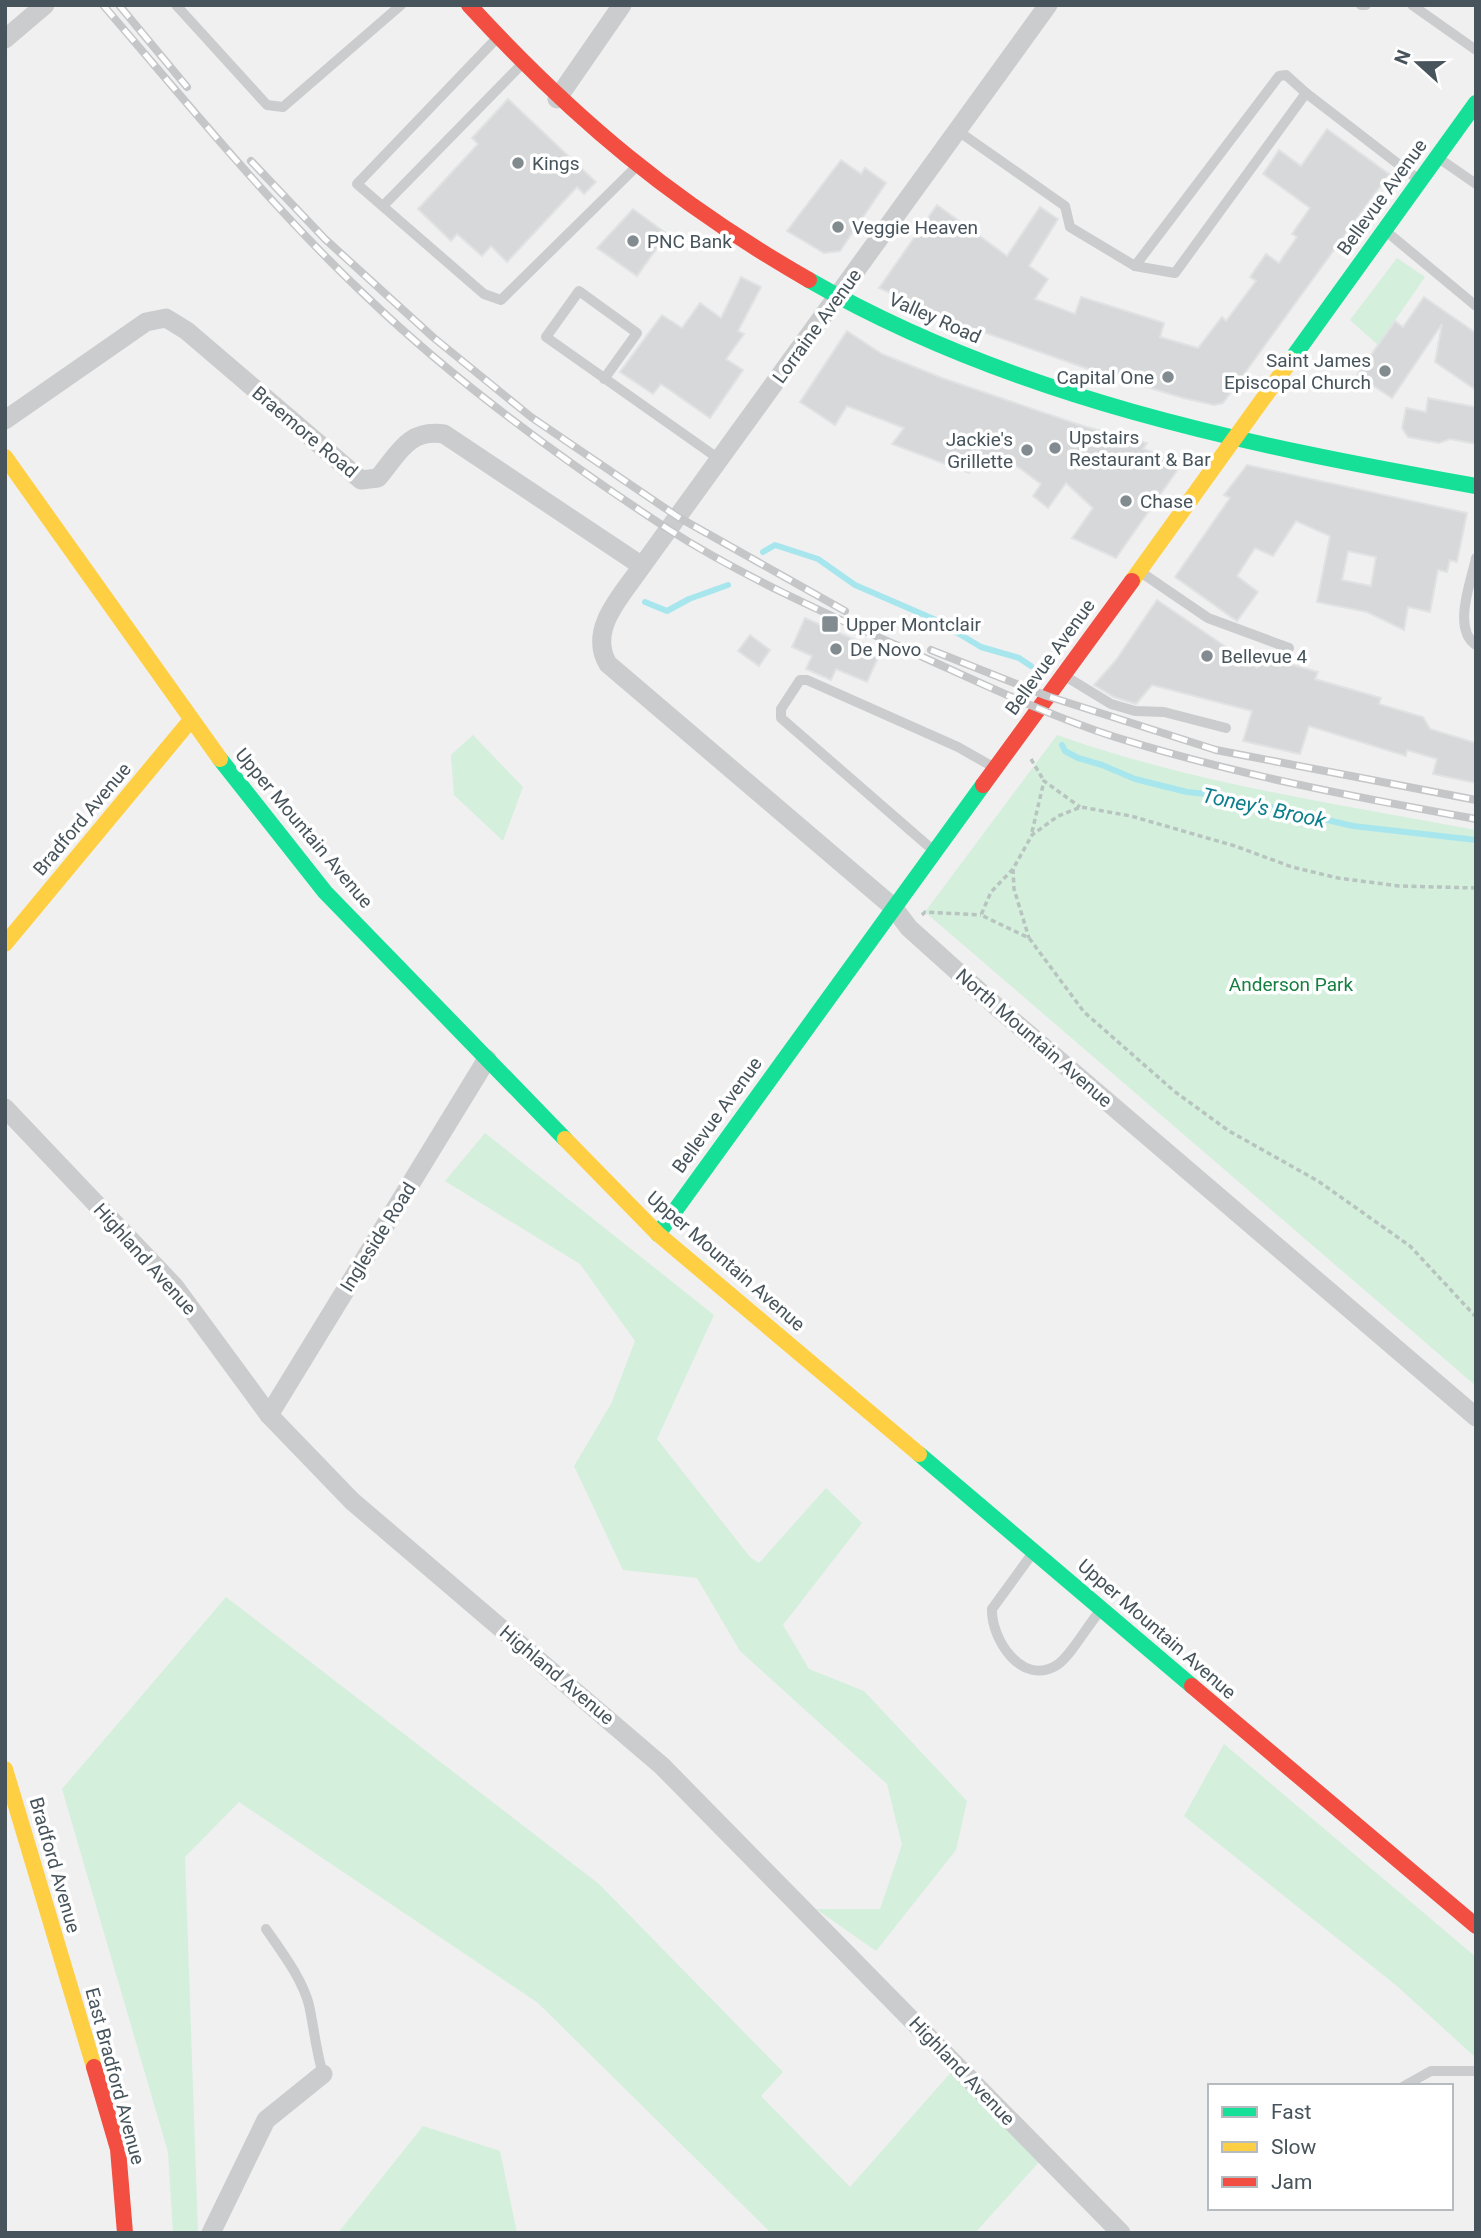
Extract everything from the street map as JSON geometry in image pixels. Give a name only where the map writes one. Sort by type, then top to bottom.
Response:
[{"type":"street","points":[[5,39],[45,5]]},
{"type":"street","name":"Valley Road","points":[[469,5],[497,38],[557,99],[635,167],[711,223],[838,297],[971,358],[1095,402],[1232,439],[1476,486]]},
{"type":"street","points":[[557,99],[622,5]]},
{"type":"street","name":"Lorraine Avenue","points":[[601,652],[600,638],[607,618],[642,566],[1048,5]]},
{"type":"street","name":"Bellevue Avenue","points":[[658,1234],[893,907],[1065,676],[1232,439],[1420,180],[1437,157],[1469,126],[1476,103]]},
{"type":"street","name":"Braemore Road","points":[[5,419],[146,322],[166,318],[187,331],[361,480],[378,478],[412,437],[426,431],[444,434],[642,566]]},
{"type":"street","name":"Upper Mountain Avenue","points":[[5,457],[190,721],[325,892],[658,1234],[1476,1926]]},
{"type":"street","name":"North Mountain Avenue","points":[[601,652],[608,664],[893,907],[909,928],[998,1008],[1476,1417]]},
{"type":"street","name":"Bradford Avenue","points":[[5,944],[190,721]]},
{"type":"street","name":"Ingleside Road","points":[[270,1415],[487,1059]]},
{"type":"street","name":"Highland Avenue","points":[[5,1108],[175,1287],[270,1415],[352,1501],[662,1766],[1121,2233]]},
{"type":"street","name":"Bradford Avenue","points":[[5,1769],[65,1972]]},
{"type":"street","name":"East Bradford Avenue","points":[[65,1972],[118,2149],[125,2233]]},
{"type":"street","points":[[211,2233],[266,2120],[323,2074]]},
{"type":"lane","points":[[176,5],[267,105],[274,108],[283,107],[401,5]]},
{"type":"lane","points":[[1412,5],[1476,50]]},
{"type":"lane","points":[[497,38],[358,184],[484,294],[501,300],[635,167]]},
{"type":"lane","points":[[383,206],[523,64]]},
{"type":"lane","points":[[1135,266],[1279,76],[1286,75],[1420,180]]},
{"type":"lane","points":[[958,131],[1065,206],[1070,227],[1135,266],[1175,273],[1306,93]]},
{"type":"lane","points":[[1437,157],[1476,184]]},
{"type":"lane","points":[[1384,230],[1476,306]]},
{"type":"lane","points":[[604,379],[637,333],[579,292],[546,337],[604,379],[719,459]]},
{"type":"lane","points":[[1476,558],[1464,628],[1468,640],[1476,645]]},
{"type":"lane","points":[[1139,571],[1208,618],[1289,648]]},
{"type":"lane","points":[[1065,676],[1111,704],[1135,711],[1164,712],[1226,728]]},
{"type":"lane","points":[[934,851],[781,718],[781,709],[800,680],[807,680],[958,747],[995,768]]},
{"type":"lane","points":[[1034,1551],[992,1609],[996,1638],[1017,1663],[1045,1670],[1056,1666],[1068,1656],[1079,1635],[1101,1609]]},
{"type":"lane","points":[[266,1928],[287,1959],[308,2002],[323,2074]]},
{"type":"lane","points":[[1408,2084],[1431,2071],[1476,2071]]},
{"type":"path","points":[[1031,759],[1044,781],[1081,807],[1131,816],[1235,846],[1292,867],[1338,878],[1399,887],[1476,888]]},
{"type":"path","points":[[981,915],[991,892],[1013,869],[1032,835],[1044,781]]},
{"type":"path","points":[[1032,835],[1058,816],[1081,807]]},
{"type":"path","points":[[1013,869],[1014,890],[1029,938],[1084,1012],[1174,1091],[1229,1131],[1318,1181],[1399,1237],[1476,1317]]},
{"type":"path","points":[[909,928],[925,912],[981,915],[1029,938]]},
{"type":"green space","points":[[1397,258],[1425,277],[1378,345],[1350,320]]},
{"type":"green space","points":[[473,735],[523,787],[503,841],[454,795],[451,755]]},
{"type":"green space","name":"Anderson Park","points":[[1057,735],[1108,752],[1212,779],[1476,830],[1476,1386],[925,912]]},
{"type":"green space","points":[[485,1133],[714,1315],[657,1439],[750,1557],[759,1563],[826,1488],[862,1523],[783,1625],[809,1669],[864,1691],[967,1801],[956,1850],[876,1951],[816,1909],[880,1909],[902,1845],[887,1784],[740,1651],[697,1578],[623,1570],[574,1466],[611,1404],[635,1341],[580,1264],[445,1181]]},
{"type":"green space","points":[[226,1597],[599,1884],[783,2072],[761,2096],[850,2187],[960,2062],[1047,2153],[975,2233],[771,2233],[538,2003],[239,1802],[185,1857],[198,2233],[173,2233],[168,2152],[62,1789]]},
{"type":"green space","points":[[1224,1744],[1476,1957],[1476,2058],[1397,1986],[1184,1816]]},
{"type":"green space","points":[[423,2126],[500,2151],[517,2233],[338,2233]]},
{"type":"building","name":"Kings","points":[[508,99],[596,182],[584,194],[577,187],[507,262],[491,246],[482,256],[457,234],[451,241],[418,209],[478,144],[472,138]]},
{"type":"building","points":[[1327,129],[1389,174],[1223,403],[1214,405],[1183,398],[1094,371],[963,325],[879,288],[937,205],[1007,256],[1040,207],[1058,219],[1029,266],[1048,279],[1035,299],[1075,314],[1081,297],[1164,323],[1160,337],[1198,348],[1222,317],[1226,321],[1256,281],[1250,277],[1266,254],[1279,263],[1297,237],[1292,234],[1310,208],[1263,174],[1279,150],[1301,166]]},
{"type":"building","points":[[841,160],[861,174],[865,168],[886,183],[840,251],[824,253],[787,231]]},
{"type":"building","name":"PNC Bank","points":[[633,209],[667,234],[637,276],[597,248]]},
{"type":"building","points":[[741,277],[761,287],[738,331],[744,334],[726,359],[743,370],[710,418],[661,384],[653,394],[620,372],[662,315],[682,328],[700,303],[721,318]]},
{"type":"building","name":"Saint James Episcopal Church","points":[[1424,297],[1476,333],[1476,390],[1435,362],[1442,324],[1392,398],[1357,375],[1395,321],[1403,327]]},
{"type":"building","points":[[847,331],[882,354],[942,378],[1083,426],[1147,443],[1143,449],[1183,462],[1116,558],[1072,538],[1093,508],[1066,483],[1048,508],[1033,496],[1041,484],[1003,456],[995,466],[979,455],[969,473],[892,444],[904,428],[847,406],[835,425],[800,402]]},
{"type":"building","points":[[1428,398],[1476,407],[1476,444],[1450,439],[1439,443],[1408,437],[1402,428],[1406,408],[1426,412]]},
{"type":"building","points":[[1247,465],[1467,513],[1457,562],[1450,560],[1447,572],[1438,570],[1430,612],[1408,607],[1404,630],[1367,612],[1317,602],[1330,536],[1296,521],[1273,556],[1255,548],[1237,576],[1258,592],[1237,621],[1175,577],[1230,498],[1224,495]],"holes":[[[1348,551],[1376,557],[1371,586],[1342,580]]]},
{"type":"building","points":[[1157,600],[1257,668],[1265,657],[1318,672],[1315,679],[1381,698],[1379,704],[1423,717],[1430,729],[1476,743],[1476,783],[1433,774],[1437,759],[1407,750],[1406,756],[1309,726],[1300,754],[1243,741],[1252,711],[1152,685],[1136,704],[1114,697],[1094,685],[1116,660]]},
{"type":"building","name":"De Novo","points":[[805,618],[881,651],[867,682],[836,669],[831,680],[806,669],[812,656],[792,647]]},
{"type":"building","points":[[750,635],[770,650],[759,666],[738,651]]},
{"type":"waterway","name":"Toney's Brook","points":[[763,552],[775,545],[818,559],[855,585],[936,620],[981,647],[1019,658],[1031,666]]},
{"type":"waterway","name":"Toney's Brook","points":[[645,602],[667,611],[689,599],[728,585]]},
{"type":"waterway","name":"Toney's Brook","points":[[1062,745],[1065,751],[1078,758],[1135,779],[1187,792],[1225,796],[1353,826],[1476,840]]},
{"type":"railway","points":[[103,5],[199,118],[298,228],[402,330],[512,420],[698,548],[827,613],[1019,700],[1091,729],[1249,773],[1476,819]]},
{"type":"railway","points":[[119,5],[187,87]]},
{"type":"railway","points":[[251,161],[325,239],[434,338],[531,417],[678,517],[845,611]]},
{"type":"railway","points":[[931,650],[1047,696],[1216,750],[1476,800]]},
{"type":"traffic: fast","points":[[1291,360],[1476,103]]},
{"type":"traffic: fast","points":[[809,280],[887,321],[967,356],[1049,386],[1133,412],[1304,453],[1476,486]]},
{"type":"traffic: fast","points":[[220,759],[325,892],[565,1139]]},
{"type":"traffic: fast","points":[[658,1234],[983,785]]},
{"type":"traffic: fast","points":[[919,1454],[1192,1686]]},
{"type":"traffic: slow","points":[[1132,581],[1291,360]]},
{"type":"traffic: slow","points":[[5,457],[220,759]]},
{"type":"traffic: slow","points":[[5,944],[190,721]]},
{"type":"traffic: slow","points":[[565,1139],[658,1234],[919,1454]]},
{"type":"traffic: slow","points":[[5,1769],[94,2067]]},
{"type":"traffic: jam","points":[[469,5],[548,86],[628,156],[713,220],[809,280]]},
{"type":"traffic: jam","points":[[983,785],[1132,581]]},
{"type":"traffic: jam","points":[[1192,1686],[1476,1926]]},
{"type":"traffic: jam","points":[[94,2067],[118,2149],[125,2233]]},
{"type":"place","name":"Kings","points":[[518,163]]},
{"type":"place","name":"Veggie Heaven","points":[[838,227]]},
{"type":"place","name":"PNC Bank","points":[[633,241]]},
{"type":"place","name":"Saint James Episcopal Church","points":[[1385,371]]},
{"type":"place","name":"Capital One","points":[[1168,377]]},
{"type":"place","name":"Upstairs Restaurant & Bar","points":[[1055,448]]},
{"type":"place","name":"Jackie's Grillette","points":[[1027,450]]},
{"type":"place","name":"Chase","points":[[1126,501]]},
{"type":"place","name":"Upper Montclair","points":[[830,624]]},
{"type":"place","name":"De Novo","points":[[836,649]]},
{"type":"place","name":"Bellevue 4","points":[[1207,656]]}]
